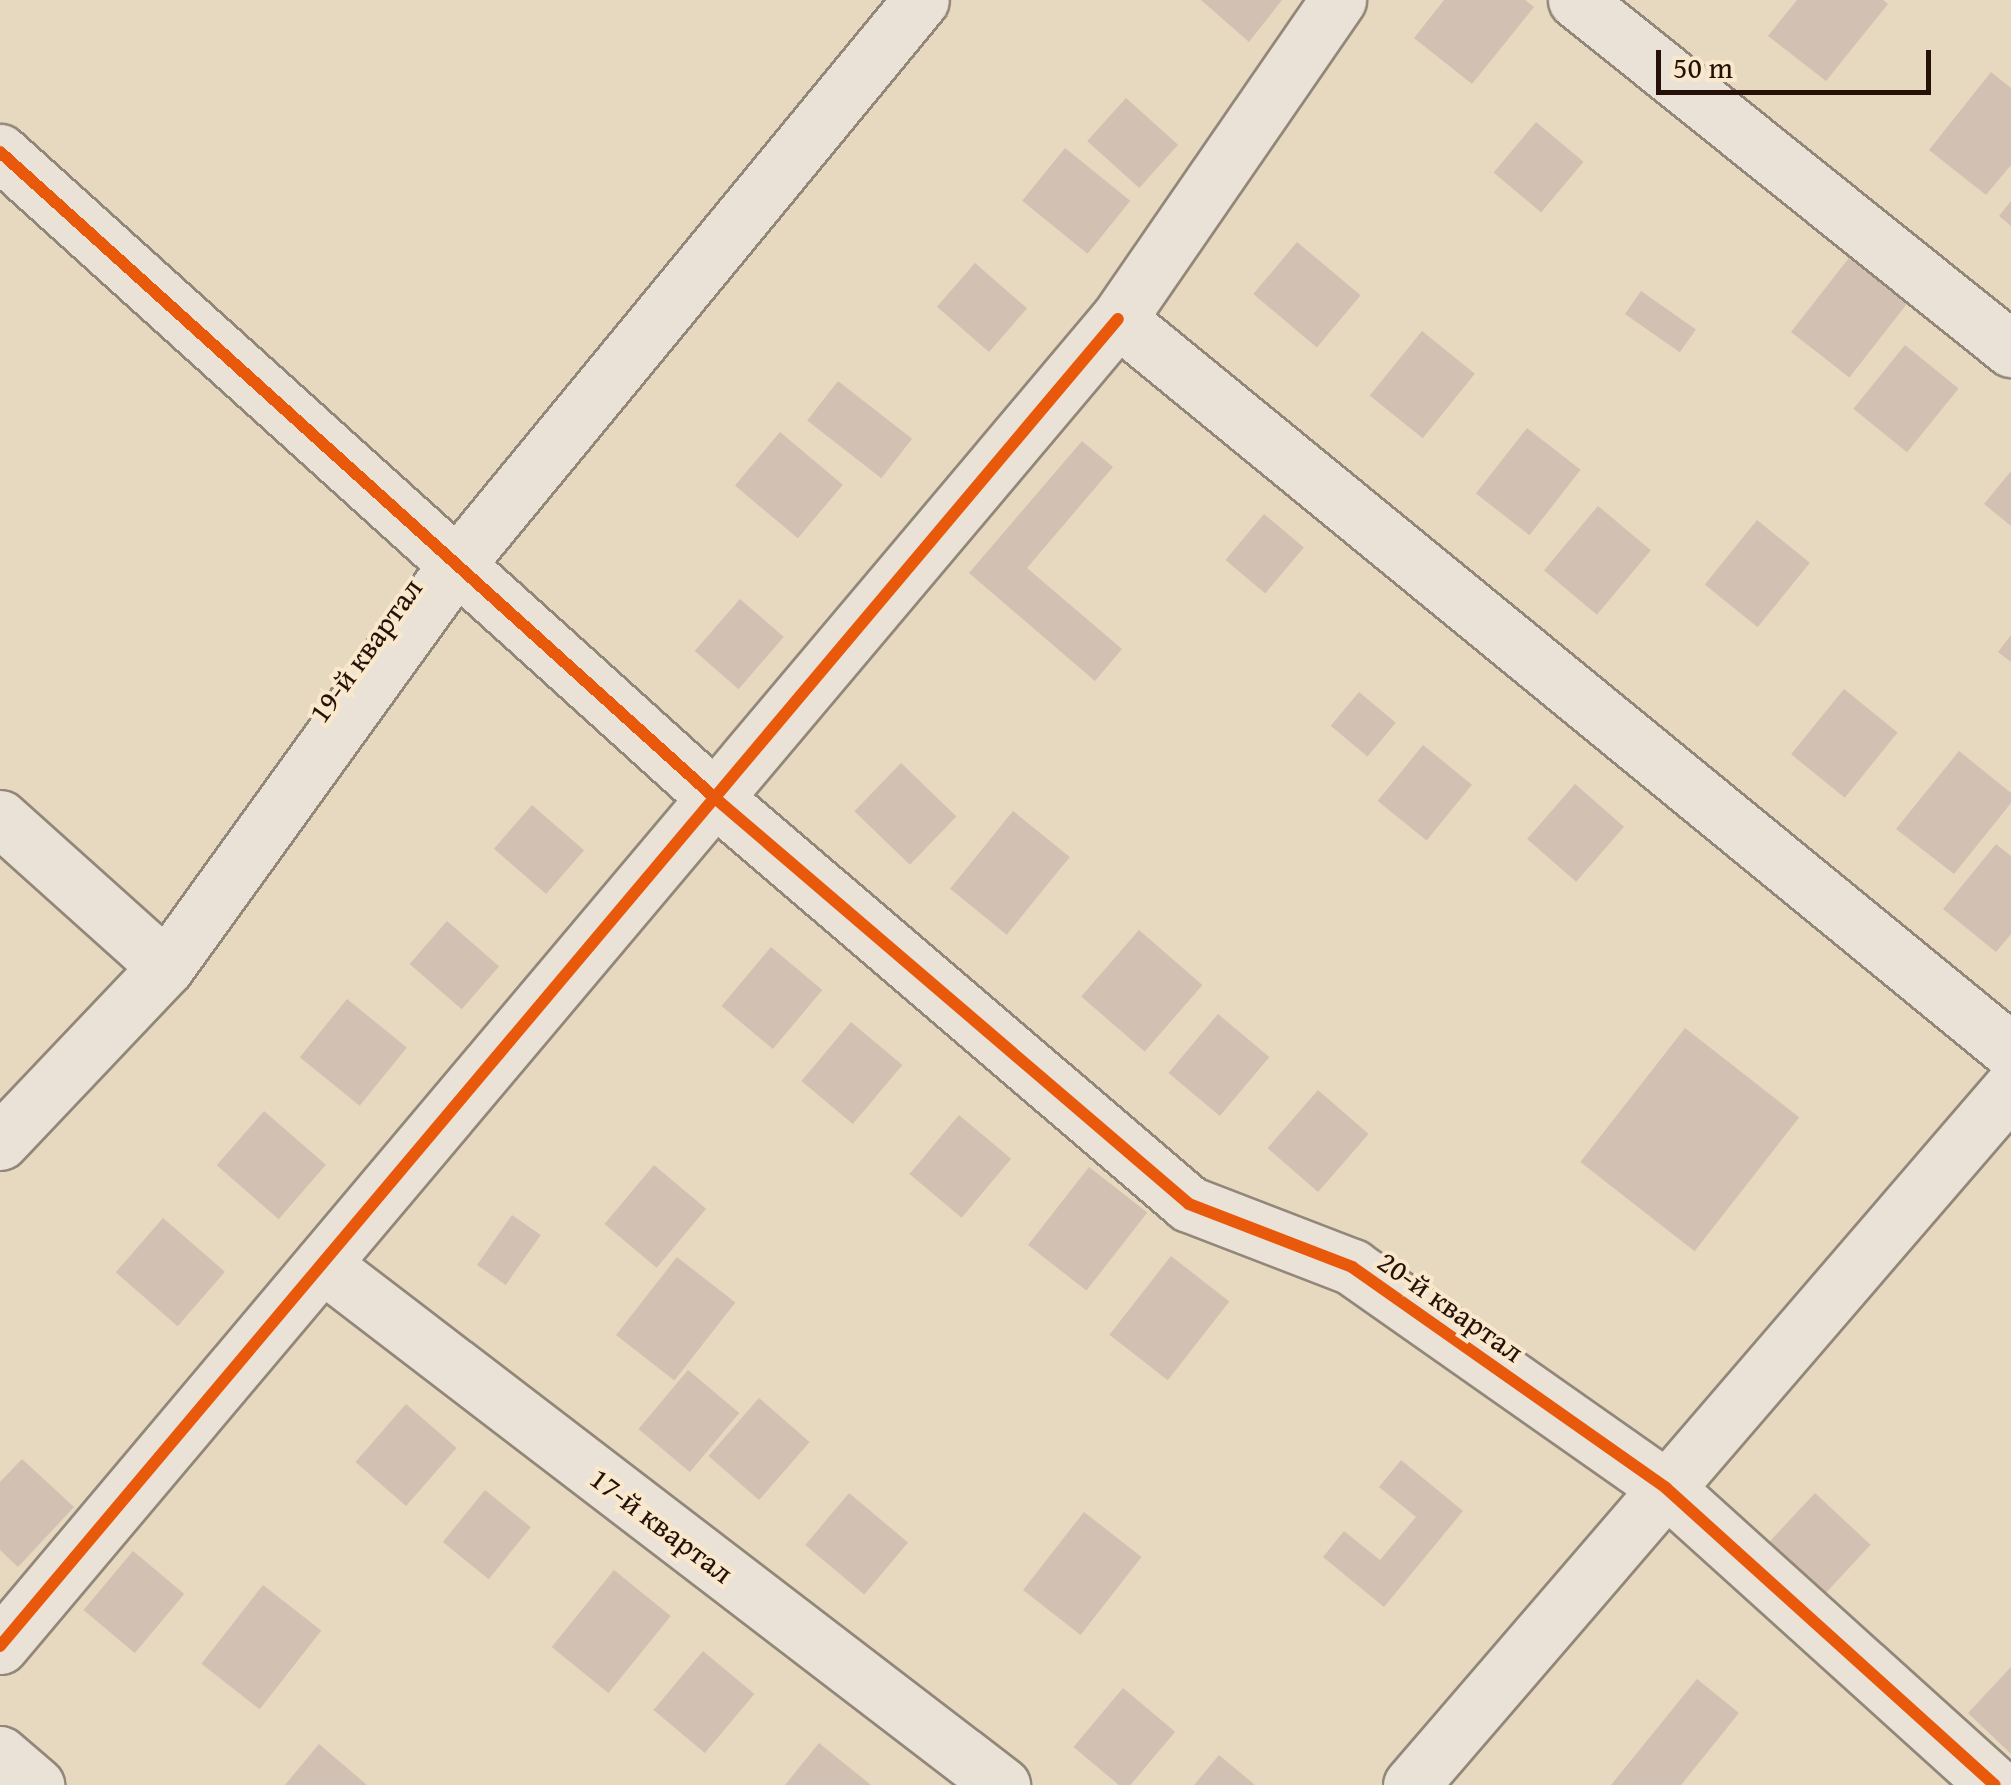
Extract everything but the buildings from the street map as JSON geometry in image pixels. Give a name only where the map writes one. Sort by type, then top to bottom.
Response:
[{"type":"street","name":"19-й квартал","points":[[0,1142],[166,967],[457,564],[921,0]]},
{"type":"street","points":[[0,1646],[1118,319],[1338,0]]},
{"type":"street","points":[[1576,0],[2011,349]]},
{"type":"street","name":"20-й квартал","points":[[0,152],[715,798],[1190,1204],[1352,1267],[1666,1488],[1994,1785]]},
{"type":"street","points":[[1118,319],[2011,1051]]},
{"type":"street","points":[[0,818],[166,967]]},
{"type":"street","points":[[1411,1785],[2011,1088]]},
{"type":"street","name":"17-й квартал","points":[[322,1264],[1002,1785]]},
{"type":"street","points":[[0,1754],[36,1785]]},
{"type":"cycle path","points":[[0,152],[715,798],[1189,1204],[1352,1267],[1666,1488],[1995,1785]]},
{"type":"cycle path","points":[[0,1646],[1118,319]]}]
